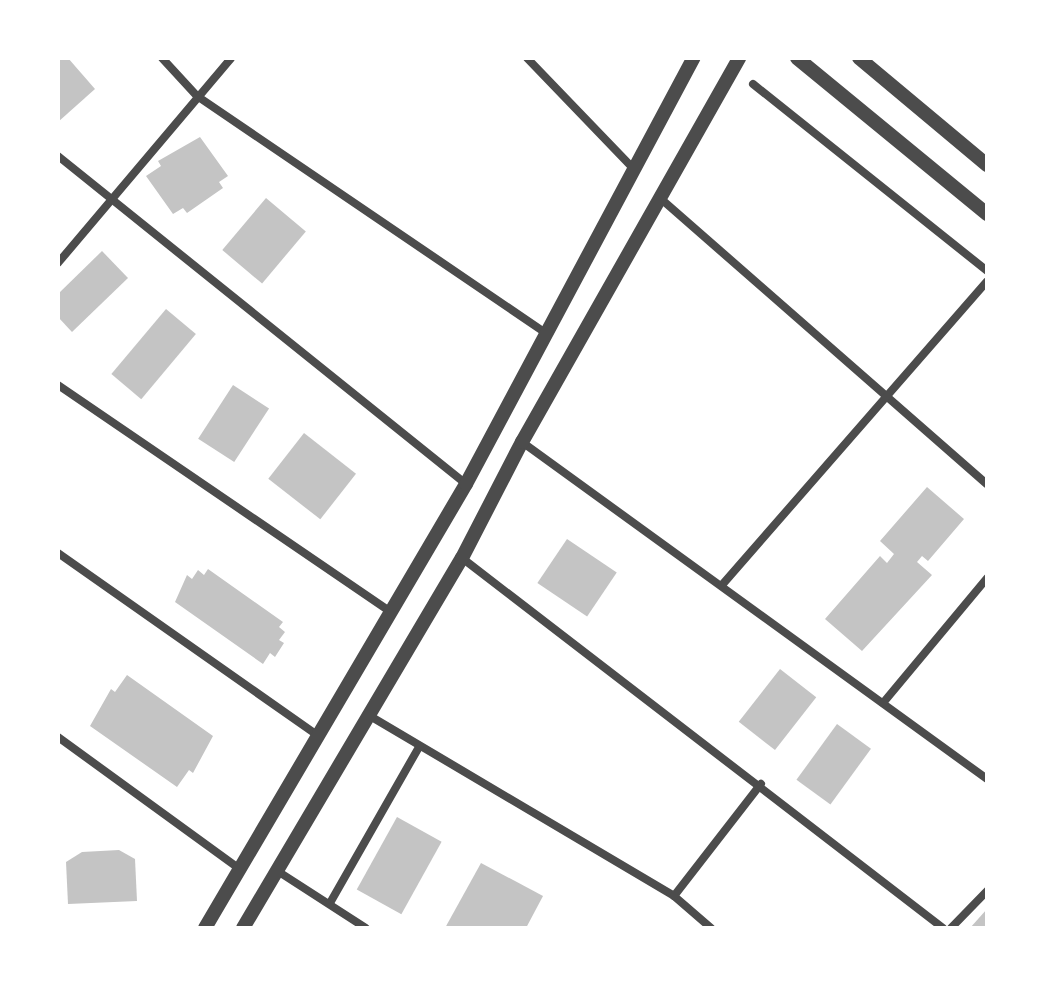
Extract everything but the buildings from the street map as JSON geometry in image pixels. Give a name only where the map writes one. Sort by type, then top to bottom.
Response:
[{"type":"street","points":[[162,58],[197,96],[546,333]]},
{"type":"street","points":[[58,263],[231,58]]},
{"type":"street","points":[[527,58],[634,169]]},
{"type":"street","points":[[205,928],[466,484],[693,58]]},
{"type":"street","points":[[243,928],[279,872],[462,558],[522,442],[739,58]]},
{"type":"street","points":[[797,58],[987,214]]},
{"type":"street","points":[[859,58],[987,165]]},
{"type":"street","points":[[753,84],[987,271]]},
{"type":"street","points":[[58,156],[109,201],[466,484]]},
{"type":"street","points":[[660,198],[987,484]]},
{"type":"street","points":[[722,585],[987,281]]},
{"type":"street","points":[[58,385],[392,614]]},
{"type":"street","points":[[522,442],[987,779]]},
{"type":"street","points":[[58,553],[318,736]]},
{"type":"street","points":[[462,558],[761,784],[943,928]]},
{"type":"street","points":[[883,703],[987,578]]},
{"type":"street","points":[[370,716],[674,896],[711,928]]},
{"type":"street","points":[[58,737],[240,869]]},
{"type":"street","points":[[330,903],[419,747]]},
{"type":"street","points":[[674,896],[761,784]]},
{"type":"street","points":[[279,872],[366,928]]},
{"type":"street","points":[[951,928],[987,891]]}]
